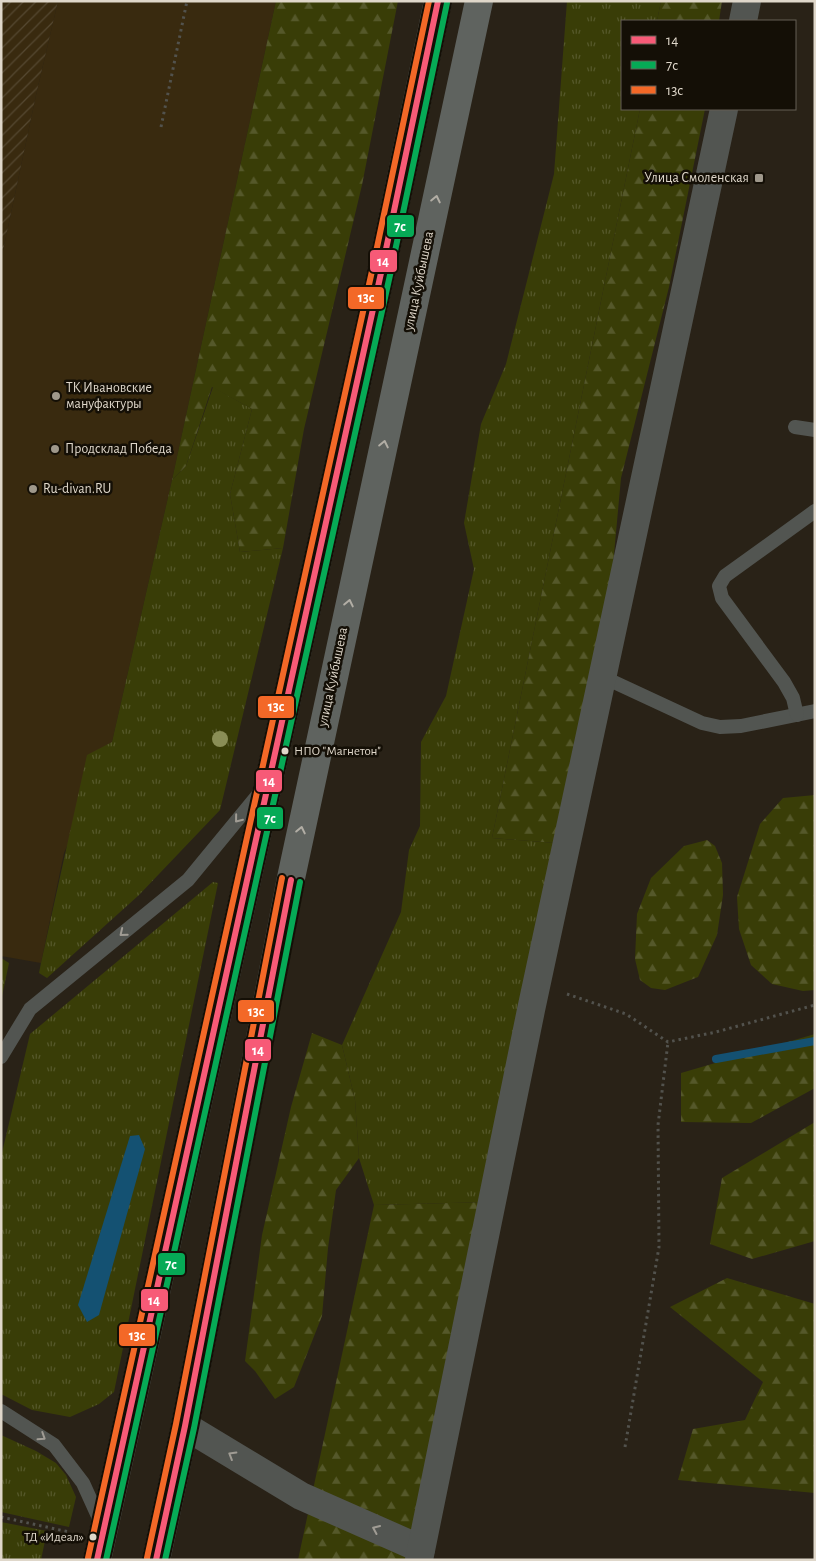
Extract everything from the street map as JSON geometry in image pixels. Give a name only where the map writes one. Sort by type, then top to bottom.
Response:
[{"type":"highway","points":[[97,1560],[268,781],[382,274],[438,1]]},
{"type":"highway","name":"улица Куйбышева","points":[[156,1560],[185,1426],[291,878],[479,1]]},
{"type":"street","points":[[743,20],[747,1]]},
{"type":"street","points":[[185,1426],[301,1496],[420,1554],[520,1062],[724,110]]},
{"type":"lane","points":[[795,427],[815,430]]},
{"type":"lane","points":[[797,715],[792,698],[784,682],[722,598],[719,586],[725,576],[815,510]]},
{"type":"lane","points":[[602,677],[702,723],[720,727],[742,726],[815,711]]},
{"type":"lane","points":[[1,1057],[30,1009],[188,880],[268,781]]},
{"type":"lane","points":[[1,1411],[54,1445],[83,1483],[105,1530]]},
{"type":"path","points":[[161,127],[187,1]]},
{"type":"path","points":[[567,994],[626,1014],[668,1042],[716,1032],[815,1004]]},
{"type":"path","points":[[625,1447],[659,1247],[658,1126],[668,1042]]},
{"type":"path","points":[[1,1518],[69,1532]]},
{"type":"shaded area","points":[[1,1],[58,1],[1,260]]},
{"type":"shaded area","points":[[58,1],[276,1],[172,480],[112,742],[64,853],[41,963],[1,956],[1,260]]},
{"type":"green space","points":[[276,1],[398,1],[362,185],[304,429],[283,548],[240,552],[230,494],[252,409],[212,387],[186,466],[172,480]]},
{"type":"green space","points":[[567,1],[661,1],[657,20],[621,20],[621,110],[640,110],[492,838],[556,843],[488,1202],[374,1205],[359,1158],[355,1100],[342,1045],[401,912],[409,850],[420,826],[421,742],[446,696],[474,569],[464,523],[481,424],[506,364],[554,174]]},
{"type":"green space","points":[[661,1],[722,1],[719,20],[657,20]]},
{"type":"green space","points":[[640,110],[705,110],[669,287],[621,478],[612,576],[556,843],[492,838]]},
{"type":"green space","points":[[213,387],[252,409],[230,494],[240,552],[283,548],[220,810],[139,895],[47,978],[39,973],[87,755],[112,742],[172,480],[186,466]]},
{"type":"green space","points":[[815,795],[815,990],[803,991],[772,984],[751,965],[739,929],[737,897],[760,824],[783,798]]},
{"type":"green space","points":[[707,840],[715,846],[722,863],[723,895],[717,935],[698,977],[665,990],[651,988],[640,980],[635,959],[637,914],[651,878],[684,846]]},
{"type":"green space","points":[[213,882],[218,883],[114,1392],[99,1404],[70,1417],[32,1410],[1,1394],[1,1157],[30,1034]]},
{"type":"green space","points":[[1,958],[9,963],[1,1001]]},
{"type":"green space","points":[[312,1033],[342,1045],[355,1100],[359,1158],[336,1190],[328,1248],[322,1316],[294,1387],[275,1399],[255,1371],[245,1361],[262,1235],[291,1107]]},
{"type":"green space","points":[[815,1034],[815,1088],[751,1123],[681,1122],[681,1073]]},
{"type":"green space","points":[[815,1122],[815,1241],[752,1259],[710,1244],[722,1178]]},
{"type":"green space","points":[[488,1202],[407,1560],[298,1560],[374,1205]]},
{"type":"green space","points":[[727,1278],[815,1304],[815,1493],[678,1480],[693,1429],[745,1420],[763,1382],[670,1307]]},
{"type":"green space","points":[[1,1435],[36,1451],[56,1463],[66,1475],[76,1497],[69,1527],[1,1512]]},
{"type":"green space","points":[[1,1522],[47,1531],[41,1560],[1,1560]]},
{"type":"water","points":[[139,1135],[145,1149],[99,1315],[87,1322],[78,1305],[130,1136]]},
{"type":"waterway","points":[[716,1059],[815,1041]]},
{"type":"transit line","name":"13с","points":[[88,1558],[372,271],[429,1]]},
{"type":"transit line","name":"14","points":[[97,1560],[381,273],[438,1]]},
{"type":"transit line","name":"7с","points":[[106,1560],[390,275],[447,3]]},
{"type":"transit line","name":"13с","points":[[147,1558],[176,1424],[282,878]]},
{"type":"transit line","name":"14","points":[[156,1560],[185,1426],[291,880]]},
{"type":"transit line","name":"7с","points":[[165,1560],[194,1428],[300,882]]},
{"type":"place","name":"Улица Смоленская","points":[[759,178]]},
{"type":"place","name":"ТК Ивановские мануфактуры","points":[[56,396]]},
{"type":"place","name":"Продсклад Победа","points":[[55,449]]},
{"type":"place","name":"Ru-divan.RU","points":[[33,489]]},
{"type":"place","name":"НПО \"Магнетон\"","points":[[285,751]]},
{"type":"place","name":"ТД «Идеал»","points":[[93,1537]]}]
